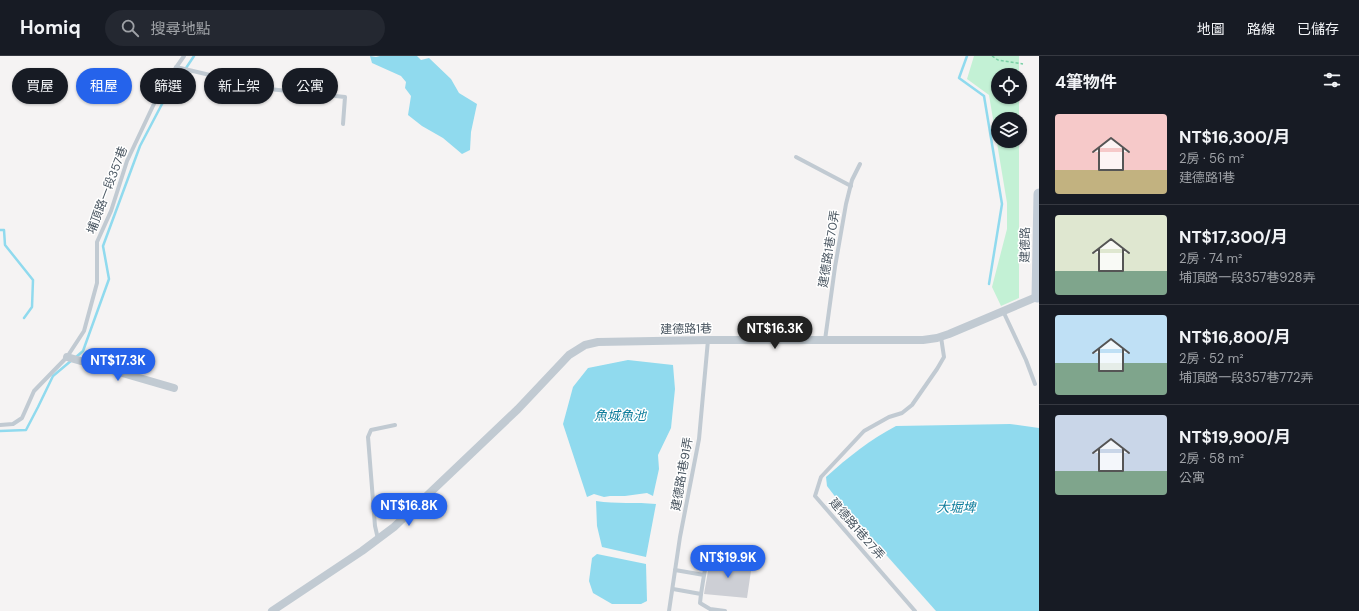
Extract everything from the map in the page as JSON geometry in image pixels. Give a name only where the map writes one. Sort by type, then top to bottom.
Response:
[{"type":"street","name":"建德路","points":[[1038,296],[1039,194]]},
{"type":"street","name":"建德路1巷","points":[[272,611],[378,540],[394,527],[518,409],[570,355],[585,345],[598,342],[708,340],[923,340],[941,337],[1038,296]]},
{"type":"street","points":[[67,357],[174,388]]},
{"type":"lane","name":"埔頂路一段357巷","points":[[0,424],[13,424],[22,418],[34,391],[67,357],[84,331],[98,283],[97,242],[111,211],[127,162],[161,90],[184,56]]},
{"type":"lane","points":[[176,67],[269,89],[345,97],[343,124]]},
{"type":"lane","points":[[796,157],[851,186]]},
{"type":"lane","name":"建德路1巷70弄","points":[[825,340],[835,267],[851,186],[860,164]]},
{"type":"lane","points":[[1003,310],[1026,360],[1035,384]]},
{"type":"lane","name":"建德路1巷27弄","points":[[915,611],[815,496],[821,477],[864,431],[889,417],[902,413],[912,405],[944,357],[941,337]]},
{"type":"lane","name":"建德路1巷91弄","points":[[669,611],[699,439],[708,340]]},
{"type":"lane","points":[[378,540],[375,526],[368,437],[371,430],[395,425]]},
{"type":"lane","points":[[675,570],[704,575]]},
{"type":"lane","points":[[705,570],[700,603],[709,610],[725,611]]},
{"type":"lane","points":[[673,589],[701,594]]},
{"type":"path","points":[[992,56],[998,60],[1023,64]]},
{"type":"green space","points":[[974,56],[1019,56],[1019,68],[991,68],[991,104],[1019,104],[1019,112],[992,112],[989,95],[967,79]]},
{"type":"green space","points":[[998,148],[1019,148],[1019,298],[1001,306],[992,287],[1007,229],[1007,203]]},
{"type":"water","points":[[370,56],[417,56],[421,60],[429,58],[451,79],[459,93],[477,104],[471,132],[470,150],[462,154],[443,138],[422,126],[408,115],[411,96],[405,88],[406,82],[401,76],[372,63]]},
{"type":"water","name":"魚城魚池","points":[[628,360],[673,365],[675,389],[671,428],[658,455],[659,469],[653,496],[647,493],[604,497],[594,494],[587,497],[563,424],[573,387],[588,368]]},
{"type":"water","name":"大堀埤","points":[[1010,424],[1039,428],[1039,611],[936,611],[840,503],[827,486],[826,477],[860,449],[896,426]]},
{"type":"water","points":[[596,501],[656,504],[646,557],[602,547],[597,526]]},
{"type":"water","points":[[597,554],[646,564],[647,601],[641,604],[612,604],[593,593],[589,581],[592,558]]},
{"type":"building","points":[[707,560],[752,564],[747,598],[704,594],[708,571]]},
{"type":"waterway","points":[[76,357],[83,351],[109,279],[103,246],[140,146],[162,104],[194,56]]},
{"type":"waterway","points":[[967,56],[959,78],[984,96],[1002,204],[989,284]]},
{"type":"waterway","points":[[0,230],[4,230],[5,245],[33,280],[32,307],[24,318]]},
{"type":"waterway","points":[[0,431],[26,430],[53,376],[72,360]]}]
